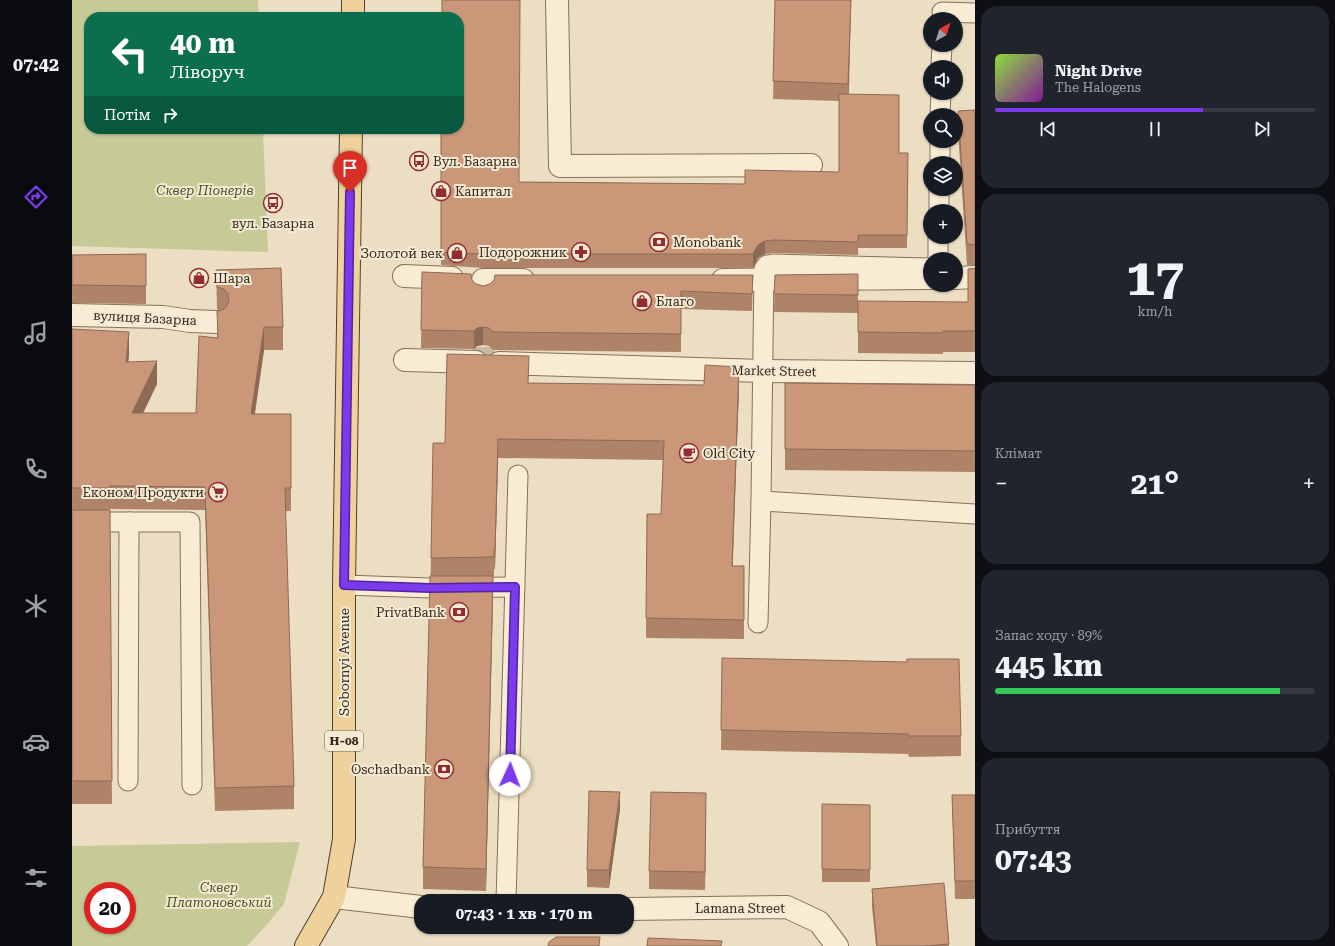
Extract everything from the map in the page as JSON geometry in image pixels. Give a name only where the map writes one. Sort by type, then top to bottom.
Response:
[{"type":"main road","points":[[353,0],[353,12]]},
{"type":"main road","name":"Sobornyi Avenue","points":[[306,946],[334,897],[344,839],[344,585],[351,134]]},
{"type":"street","points":[[557,0],[560,166],[811,165]]},
{"type":"street","points":[[404,276],[483,285],[546,280]]},
{"type":"street","points":[[963,278],[975,277]]},
{"type":"street","points":[[701,280],[923,278]]},
{"type":"street","name":"вулиця Базарна","points":[[72,315],[163,317],[190,321],[217,322]]},
{"type":"street","name":"Market Street","points":[[405,360],[483,360],[762,371],[975,373]]},
{"type":"street","points":[[334,897],[414,906]]},
{"type":"street","name":"Lamana Street","points":[[634,910],[788,907],[819,922],[837,946]]},
{"type":"lane","points":[[942,10],[975,13]]},
{"type":"lane","points":[[758,623],[764,269],[767,265],[923,268]]},
{"type":"lane","points":[[506,894],[518,475]]},
{"type":"lane","points":[[761,501],[975,514]]},
{"type":"lane","points":[[72,522],[190,522],[192,785]]},
{"type":"lane","points":[[128,781],[129,522]]},
{"type":"lane","points":[[344,585],[430,588],[515,587]]},
{"type":"green space","name":"Сквер Піонерів","points":[[72,0],[258,0],[259,12],[84,12],[84,134],[263,134],[268,252],[72,246]]},
{"type":"green space","name":"Сквер Платоновський","points":[[300,842],[284,904],[247,946],[72,946],[72,846]]},
{"type":"building","points":[[442,0],[520,0],[519,182],[745,184],[745,170],[839,172],[839,94],[899,95],[899,153],[908,153],[907,235],[858,235],[858,242],[773,240],[765,241],[758,245],[753,254],[483,254],[441,252],[441,134],[464,134],[464,12],[442,12]]},
{"type":"building","points":[[775,0],[851,0],[848,84],[773,81]]},
{"type":"building","points":[[975,110],[975,245],[967,244],[963,185],[963,156],[961,156],[961,148],[963,148],[963,111]]},
{"type":"building","points":[[146,254],[146,286],[72,285],[72,255]]},
{"type":"building","points":[[281,268],[283,327],[264,327],[251,414],[291,414],[291,488],[285,488],[294,786],[215,788],[205,487],[110,486],[110,488],[72,488],[72,329],[129,332],[126,362],[157,361],[132,413],[196,413],[199,336],[218,338],[217,311],[223,310],[227,306],[229,300],[228,294],[224,289],[217,287],[216,270]]},
{"type":"building","points":[[975,268],[975,331],[943,331],[943,333],[858,332],[858,301],[968,302],[968,269]]},
{"type":"building","points":[[422,272],[471,274],[472,280],[476,284],[483,286],[490,284],[494,280],[495,275],[753,275],[752,294],[681,291],[681,334],[493,332],[489,328],[483,327],[477,328],[474,331],[421,330]]},
{"type":"building","points":[[858,274],[858,295],[774,294],[775,275]]},
{"type":"building","points":[[447,354],[529,356],[528,383],[704,385],[705,365],[739,367],[732,566],[744,566],[744,620],[646,618],[647,514],[661,514],[664,441],[498,439],[494,557],[431,558],[433,443],[445,443]]},
{"type":"building","points":[[785,383],[975,385],[975,451],[785,449]]},
{"type":"building","points":[[72,510],[110,510],[112,781],[72,781]]},
{"type":"building","points":[[430,576],[493,576],[486,869],[423,867]]},
{"type":"building","points":[[722,658],[907,662],[907,659],[959,659],[961,736],[909,736],[908,734],[721,730]]},
{"type":"building","points":[[589,791],[620,792],[609,870],[587,870]]},
{"type":"building","points":[[651,792],[706,793],[705,872],[649,871]]},
{"type":"building","points":[[952,795],[975,795],[975,881],[955,881]]},
{"type":"building","points":[[822,804],[870,805],[870,870],[822,869]]},
{"type":"building","points":[[944,883],[949,944],[925,946],[877,946],[872,889]]},
{"type":"building","points":[[556,937],[600,937],[599,946],[548,946],[549,942]]},
{"type":"building","points":[[648,938],[722,941],[721,946],[647,946]]},
{"type":"tunnel","points":[[483,314],[483,357]]},
{"type":"place","name":"Вул. Базарна","points":[[419,161]]},
{"type":"place","name":"Капитал","points":[[441,191]]},
{"type":"place","name":"вул. Базарна","points":[[273,203]]},
{"type":"place","name":"Monobank","points":[[659,242]]},
{"type":"place","name":"Подорожник","points":[[581,252]]},
{"type":"place","name":"Золотой век","points":[[457,253]]},
{"type":"place","name":"Шара","points":[[199,278]]},
{"type":"place","name":"Благо","points":[[642,301]]},
{"type":"place","name":"Old City","points":[[689,453]]},
{"type":"place","name":"Економ Продукти","points":[[218,492]]},
{"type":"place","name":"PrivatBank","points":[[459,612]]},
{"type":"place","name":"Oschadbank","points":[[444,769]]},
{"type":"route","points":[[350,192],[344,585],[430,588],[515,587],[510,775]]}]
